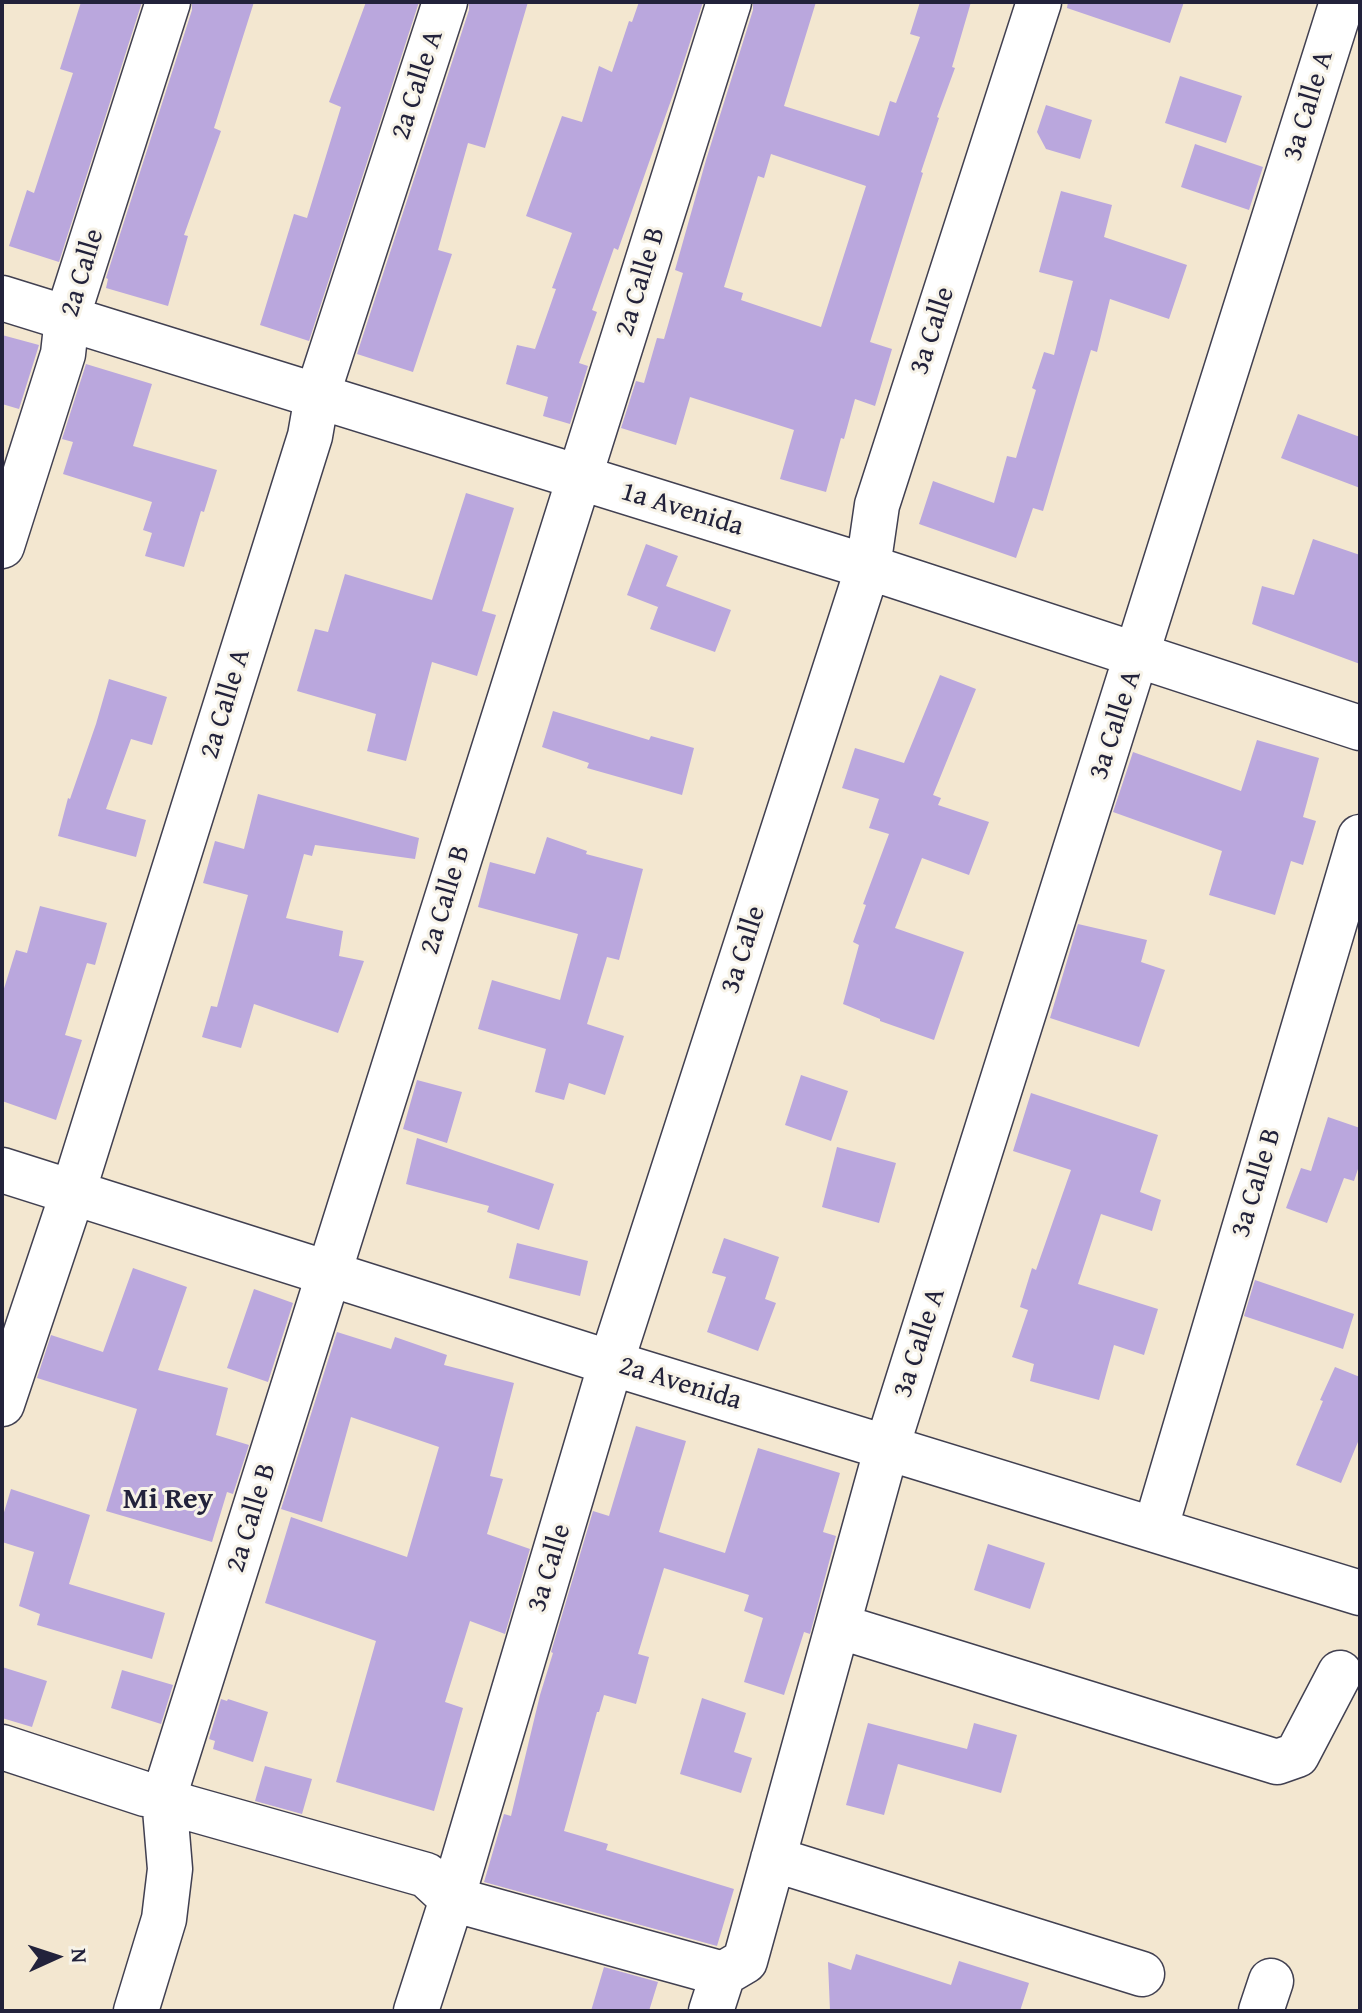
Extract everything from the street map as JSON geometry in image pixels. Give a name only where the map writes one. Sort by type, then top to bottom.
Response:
[{"type":"street","name":"2a Calle","points":[[2,546],[63,354],[67,318],[168,2]]},
{"type":"street","name":"2a Calle A","points":[[2,1404],[73,1192],[310,436],[317,396],[445,2]]},
{"type":"street","name":"2a Calle B","points":[[164,1797],[729,2]]},
{"type":"street","name":"3a Calle","points":[[416,2011],[611,1363],[868,567],[877,505],[1039,2]]},
{"type":"street","name":"3a Calle A","points":[[717,1993],[745,1961],[887,1447],[1342,2]]},
{"type":"street","name":"1a Avenida","points":[[2,298],[868,567],[1360,728]]},
{"type":"street","name":"3a Calle B","points":[[1155,1530],[1360,837]]},
{"type":"street","name":"2a Avenida","points":[[2,1170],[611,1363],[1360,1593]]},
{"type":"street","points":[[838,1626],[1277,1762],[1297,1755],[1340,1673]]},
{"type":"street","points":[[2,1747],[145,1794],[164,1797],[185,1807],[426,1875],[452,1899],[717,1993]]},
{"type":"street","points":[[136,2011],[164,1919],[170,1869],[164,1797]]},
{"type":"street","points":[[773,1859],[1142,1974]]},
{"type":"building","points":[[81,2],[142,2],[59,262],[9,246],[27,190],[34,193],[73,73],[60,69]]},
{"type":"building","points":[[192,2],[254,2],[214,128],[221,131],[184,235],[188,236],[168,306],[106,288],[106,278]]},
{"type":"building","points":[[366,2],[419,2],[309,341],[260,325],[294,214],[307,218],[341,107],[329,102]]},
{"type":"building","points":[[469,2],[528,2],[485,148],[468,143],[438,250],[452,254],[413,372],[357,354],[469,10]]},
{"type":"building","points":[[639,2],[703,2],[618,250],[614,248],[592,310],[597,312],[579,363],[588,366],[570,424],[543,416],[548,397],[506,384],[517,345],[535,349],[572,233],[526,216],[562,116],[582,122],[599,66],[612,72],[629,21],[632,22]]},
{"type":"building","points":[[753,2],[816,2],[784,106],[879,136],[890,101],[896,103],[920,37],[910,34],[920,2],[971,2],[952,67],[955,68],[937,117],[923,173],[870,342],[892,349],[875,406],[855,399],[826,492],[780,479],[794,430],[690,397],[676,445],[621,428],[636,381],[644,383],[657,338],[664,339],[683,273],[675,270]],"holes":[[[771,154],[866,186],[821,327],[741,300],[743,293],[724,287],[758,176],[764,178]]]},
{"type":"building","points":[[1068,2],[1184,2],[1170,43],[1067,8]]},
{"type":"building","points":[[1180,76],[1242,96],[1226,143],[1165,123]]},
{"type":"building","points":[[1046,105],[1092,120],[1080,159],[1046,149],[1037,132]]},
{"type":"building","points":[[1195,144],[1263,167],[1249,210],[1181,187]]},
{"type":"building","points":[[1061,191],[1112,205],[1104,237],[1187,265],[1169,319],[1110,299],[1097,352],[1091,350],[1043,511],[1033,508],[1016,558],[919,524],[933,481],[994,503],[1007,456],[1016,458],[1036,390],[1032,388],[1044,352],[1054,355],[1073,281],[1039,272]]},
{"type":"building","points":[[2,335],[39,345],[19,409],[2,404]]},
{"type":"building","points":[[86,364],[152,384],[133,446],[217,470],[184,567],[145,556],[152,533],[143,530],[152,502],[63,474],[73,442],[62,439]]},
{"type":"building","points":[[1298,414],[1360,437],[1360,488],[1281,458]]},
{"type":"building","points":[[466,493],[514,508],[482,611],[496,615],[477,676],[432,662],[406,761],[367,751],[376,714],[297,691],[315,629],[328,632],[345,574],[432,600]]},
{"type":"building","points":[[1313,539],[1360,555],[1360,664],[1252,624],[1262,586],[1294,595]]},
{"type":"building","points":[[646,544],[678,556],[666,586],[731,610],[715,652],[650,629],[661,599],[658,607],[627,595]]},
{"type":"building","points":[[940,675],[976,689],[933,795],[941,798],[938,805],[989,822],[969,875],[922,858],[895,928],[964,952],[934,1040],[843,1004],[859,945],[853,942],[866,905],[863,904],[889,834],[869,828],[879,799],[842,788],[855,748],[904,763]]},
{"type":"building","points":[[109,679],[167,697],[152,745],[131,739],[106,809],[146,820],[136,857],[58,836]]},
{"type":"building","points":[[553,711],[649,740],[651,736],[694,748],[682,795],[587,768],[589,763],[542,747]]},
{"type":"building","points":[[1257,740],[1319,758],[1303,817],[1316,821],[1303,865],[1291,861],[1275,915],[1209,895],[1222,851],[1113,812],[1133,752],[1241,791]]},
{"type":"building","points":[[258,794],[419,838],[415,859],[315,845],[312,856],[304,854],[286,918],[343,931],[339,956],[364,961],[338,1033],[254,1004],[241,1048],[202,1037],[211,1006],[217,1007],[248,895],[203,883],[215,841],[244,849]]},
{"type":"building","points":[[547,837],[587,851],[586,854],[643,869],[619,960],[607,957],[587,1024],[624,1036],[605,1095],[569,1083],[564,1100],[535,1092],[546,1049],[478,1029],[492,980],[560,1000],[578,934],[478,907],[490,862],[535,874]]},
{"type":"building","points":[[40,906],[107,923],[95,965],[87,963],[65,1035],[82,1040],[56,1120],[2,1101],[2,995],[16,950],[27,953]]},
{"type":"building","points":[[1078,924],[1147,940],[1141,962],[1165,970],[1139,1047],[1050,1018]]},
{"type":"building","points":[[801,1075],[848,1091],[831,1141],[785,1125]]},
{"type":"building","points":[[417,1080],[462,1092],[447,1143],[403,1129]]},
{"type":"building","points":[[1031,1093],[1158,1135],[1140,1192],[1161,1200],[1152,1231],[1101,1214],[1078,1284],[1158,1309],[1144,1355],[1114,1345],[1099,1400],[1030,1381],[1034,1364],[1012,1357],[1028,1310],[1020,1307],[1032,1268],[1036,1270],[1071,1170],[1013,1151]]},
{"type":"building","points":[[1328,1117],[1360,1128],[1360,1163],[1354,1181],[1344,1178],[1327,1223],[1286,1208],[1301,1168],[1311,1171]]},
{"type":"building","points":[[417,1138],[554,1184],[539,1230],[487,1212],[489,1206],[406,1184]]},
{"type":"building","points":[[837,1147],[896,1163],[879,1223],[822,1207]]},
{"type":"building","points":[[724,1238],[779,1257],[765,1299],[776,1303],[758,1351],[707,1332],[726,1277],[712,1273]]},
{"type":"building","points":[[517,1243],[588,1261],[580,1296],[509,1278]]},
{"type":"building","points":[[133,1268],[187,1287],[158,1370],[228,1388],[216,1435],[249,1445],[233,1494],[227,1492],[212,1542],[106,1511],[137,1409],[37,1378],[51,1335],[103,1352]]},
{"type":"building","points":[[1255,1280],[1354,1314],[1343,1349],[1244,1316]]},
{"type":"building","points":[[254,1289],[293,1303],[268,1382],[227,1368]]},
{"type":"building","points":[[337,1332],[391,1349],[395,1337],[447,1355],[444,1365],[514,1383],[490,1476],[503,1479],[487,1534],[530,1549],[505,1634],[470,1621],[445,1702],[463,1708],[434,1811],[336,1782],[376,1641],[265,1603],[291,1517],[407,1557],[439,1447],[351,1417],[322,1522],[281,1509]]},
{"type":"building","points":[[1335,1367],[1360,1377],[1360,1437],[1341,1483],[1296,1465]]},
{"type":"building","points":[[636,1426],[686,1441],[659,1532],[725,1553],[758,1448],[840,1473],[823,1532],[836,1536],[810,1634],[804,1632],[784,1695],[744,1682],[763,1618],[744,1611],[749,1595],[664,1568],[638,1654],[649,1657],[636,1704],[604,1695],[564,1831],[608,1844],[606,1850],[734,1889],[717,1946],[484,1882],[504,1814],[511,1816],[551,1652],[593,1511],[609,1516]]},
{"type":"building","points":[[11,1489],[90,1515],[69,1584],[165,1613],[152,1659],[37,1625],[40,1614],[19,1606],[34,1552],[2,1542],[2,1519]]},
{"type":"building","points":[[988,1544],[1045,1563],[1030,1609],[974,1590]]},
{"type":"building","points":[[2,1667],[47,1681],[32,1727],[2,1718]]},
{"type":"building","points":[[122,1670],[173,1685],[161,1724],[111,1708]]},
{"type":"building","points":[[702,1698],[746,1713],[734,1752],[752,1758],[741,1793],[680,1774]]},
{"type":"building","points":[[221,1699],[268,1712],[253,1762],[213,1749],[215,1741],[209,1739]]},
{"type":"building","points":[[868,1723],[967,1749],[974,1723],[1017,1735],[1001,1793],[898,1764],[884,1815],[846,1805]]},
{"type":"building","points":[[265,1766],[312,1779],[302,1814],[255,1801]]},
{"type":"building","points":[[856,1954],[951,1985],[959,1961],[1029,1983],[1020,2011],[830,2011],[828,1962],[851,1970]]},
{"type":"building","points":[[604,1967],[658,1982],[649,2011],[591,2011]]},
{"type":"district","name":"Mi Rey","points":[[168,1500]]}]
